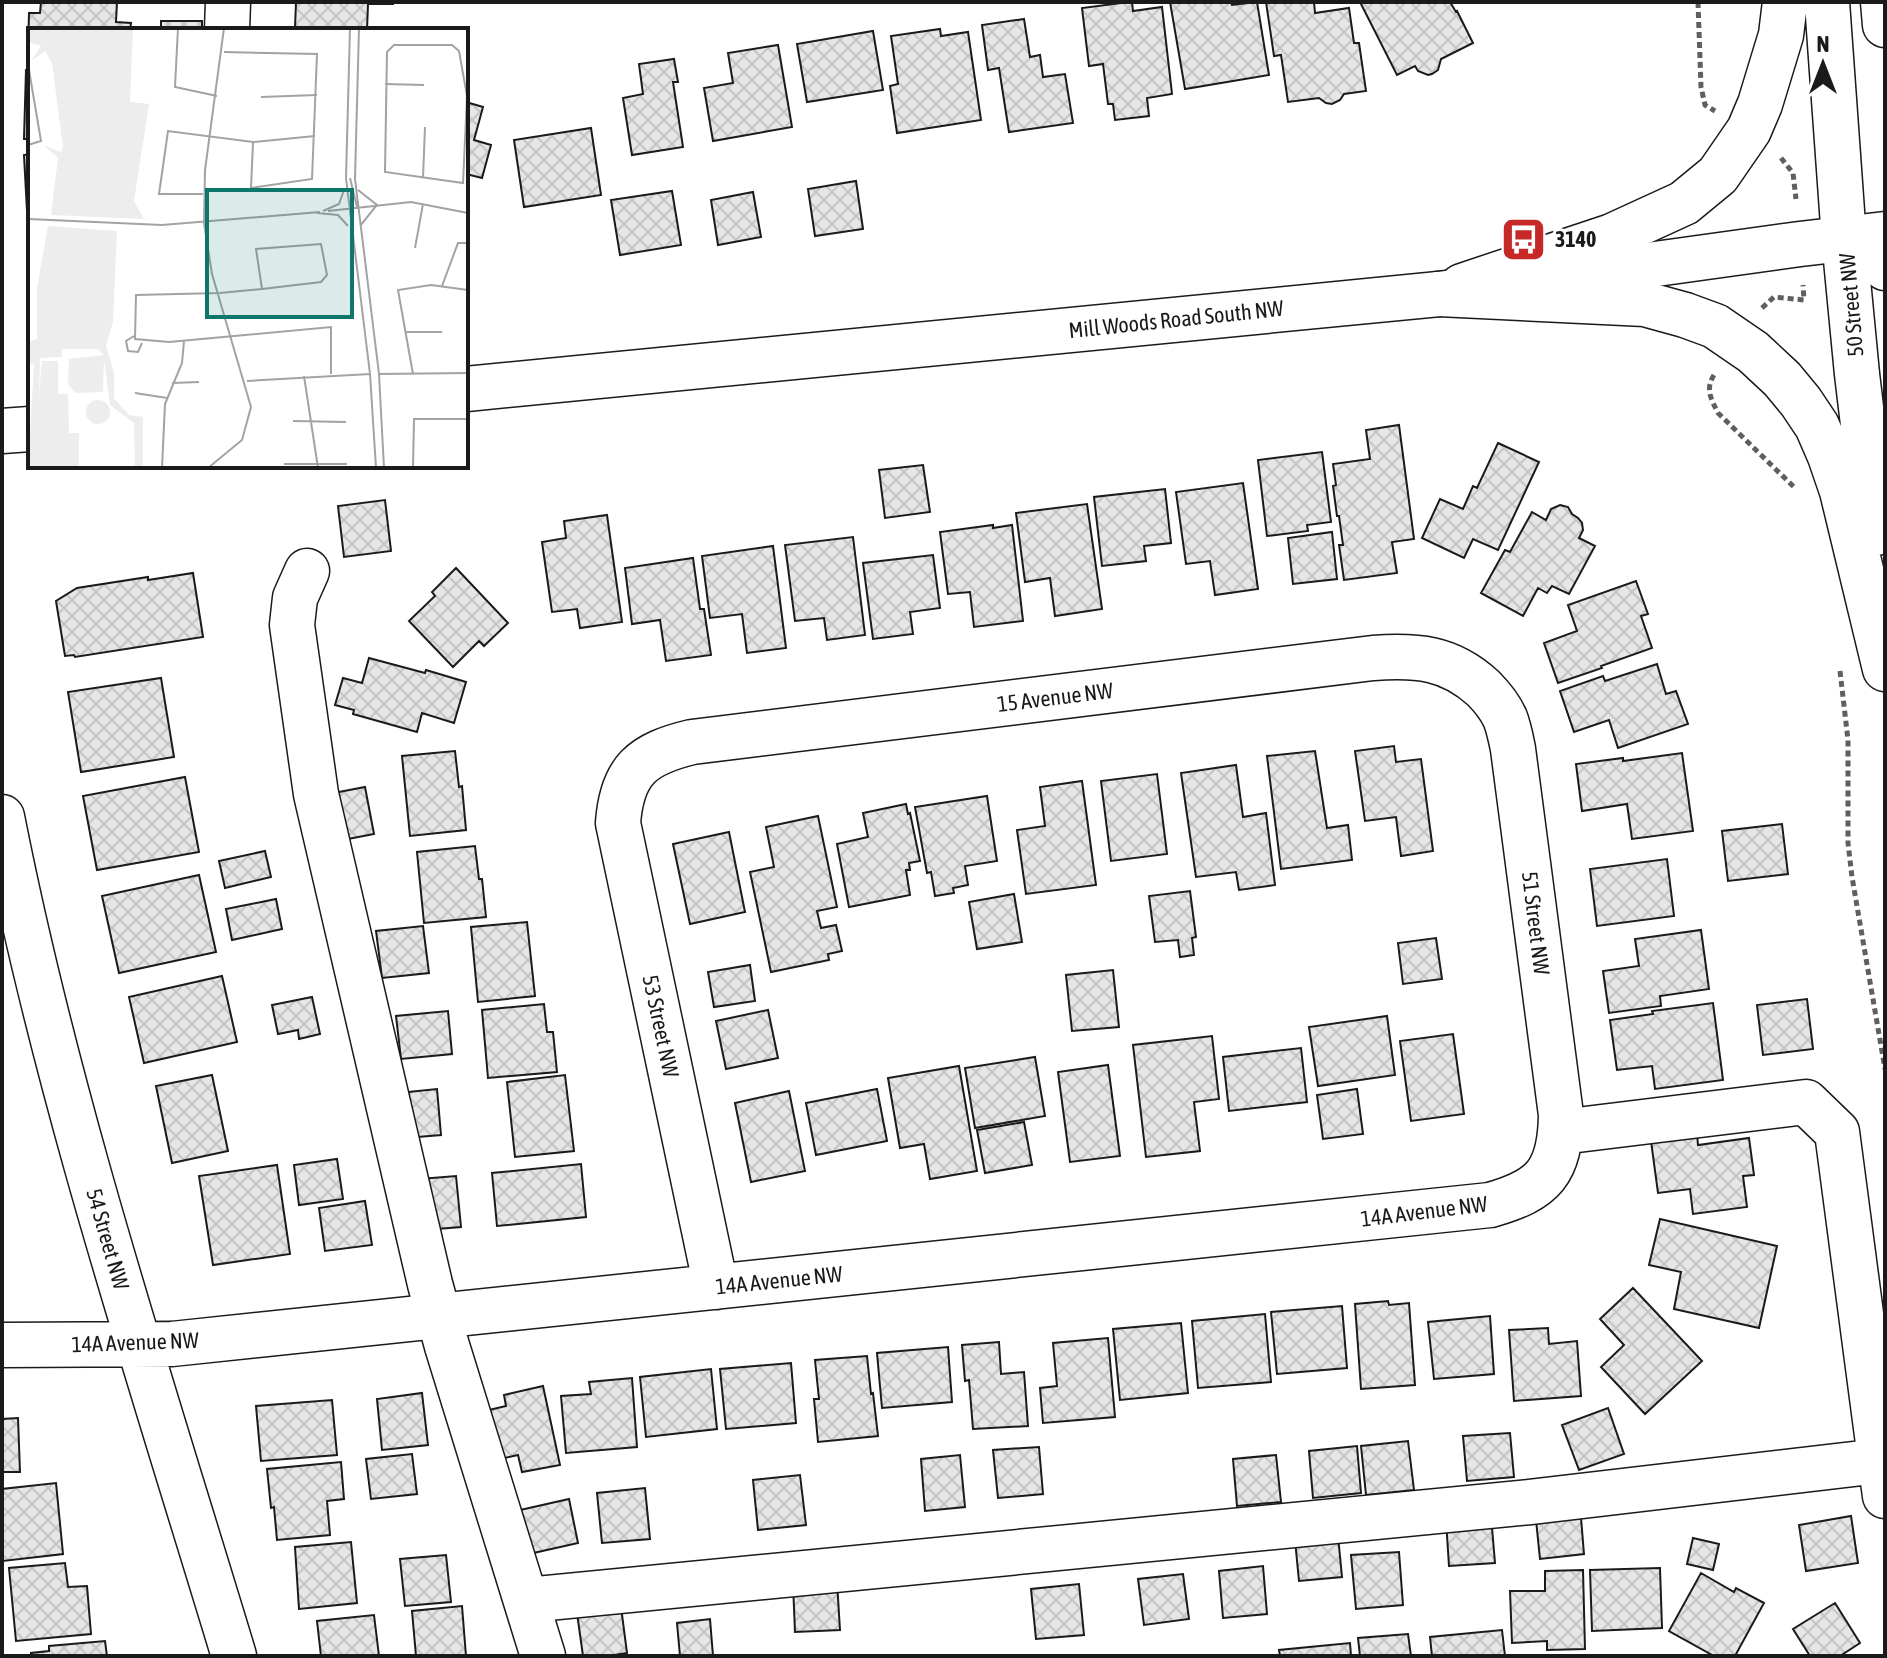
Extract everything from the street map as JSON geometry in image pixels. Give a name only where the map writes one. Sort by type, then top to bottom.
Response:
[{"type":"street","points":[[227,28],[228,2]]},
{"type":"street","points":[[1439,294],[1612,236],[1684,203],[1718,175],[1749,130],[1760,104],[1781,35],[1785,2]]},
{"type":"street","name":"50 Street NW","points":[[1827,2],[1865,236],[1857,374],[1885,606]]},
{"type":"street","points":[[1883,2],[1885,25]]},
{"type":"street","points":[[1865,236],[1860,247],[1885,268]]},
{"type":"street","name":"Mill Woods Road South NW","points":[[468,389],[1439,294],[1865,236]]},
{"type":"street","points":[[1439,294],[1645,304],[1715,326],[1753,352],[1801,402],[1817,426],[1830,456],[1842,491],[1885,669]]},
{"type":"street","points":[[2,431],[28,429]]},
{"type":"street","points":[[307,571],[295,598],[292,625],[316,794],[438,1315],[543,1656]]},
{"type":"street","name":"15 Avenue NW","points":[[636,768],[651,756],[692,742],[1373,658],[1404,656],[1437,660],[1460,670],[1475,682]]},
{"type":"street","name":"51 Street NW","points":[[1475,682],[1493,698],[1505,719],[1513,749],[1561,1115],[1556,1159],[1547,1175]]},
{"type":"street","name":"53 Street NW","points":[[636,768],[625,785],[618,823],[716,1287]]},
{"type":"street","name":"54 Street NW","points":[[2,817],[65,1094],[234,1656]]},
{"type":"street","points":[[527,1600],[1530,1502],[1882,1479],[1837,1132],[1806,1102],[1561,1132]]},
{"type":"street","name":"14A Avenue NW","points":[[2,1345],[172,1344],[1490,1205],[1530,1191],[1547,1175]]},
{"type":"path","points":[[1698,2],[1701,87],[1705,105],[1713,110]]},
{"type":"path","points":[[1775,150],[1793,173],[1796,194]]},
{"type":"path","points":[[1759,312],[1774,297],[1804,300],[1803,287]]},
{"type":"path","points":[[1716,372],[1709,389],[1718,413],[1799,492]]},
{"type":"path","points":[[1839,665],[1848,740],[1848,843],[1885,1069]]},
{"type":"building","points":[[41,2],[117,2],[116,22],[131,23],[130,28],[29,28],[29,13],[40,13]]},
{"type":"building","points":[[296,2],[393,2],[368,4],[367,28],[295,28]]},
{"type":"building","points":[[1132,2],[1133,11],[1162,7],[1172,94],[1147,98],[1149,116],[1115,120],[1113,104],[1108,104],[1103,64],[1089,66],[1082,8]]},
{"type":"building","points":[[1170,2],[1231,2],[1232,5],[1257,2],[1269,75],[1185,89]]},
{"type":"building","points":[[1266,2],[1314,2],[1315,13],[1349,8],[1354,43],[1359,43],[1366,91],[1344,94],[1332,104],[1319,98],[1288,102],[1281,55],[1274,56]]},
{"type":"building","points":[[1360,2],[1450,2],[1473,43],[1441,59],[1438,70],[1432,74],[1418,71],[1415,66],[1397,75]]},
{"type":"building","points":[[1024,19],[1030,57],[1040,55],[1043,77],[1065,74],[1073,123],[1009,132],[999,68],[988,70],[982,25]]},
{"type":"building","points":[[161,21],[202,21],[202,28],[161,28]]},
{"type":"building","points":[[940,29],[941,36],[968,32],[981,120],[897,133],[890,86],[898,84],[891,36]]},
{"type":"building","points":[[873,31],[883,90],[807,102],[797,44]]},
{"type":"building","points":[[778,45],[792,127],[713,141],[704,88],[733,83],[728,53]]},
{"type":"building","points":[[674,59],[678,82],[673,82],[683,147],[632,155],[623,98],[643,94],[639,64]]},
{"type":"building","points":[[26,70],[28,70],[28,139],[24,139]]},
{"type":"building","points":[[468,103],[483,107],[474,140],[491,145],[482,178],[468,174]]},
{"type":"building","points":[[591,128],[601,195],[524,207],[514,140]]},
{"type":"building","points":[[28,154],[28,230],[24,155]]},
{"type":"building","points":[[856,181],[863,229],[815,236],[808,189]]},
{"type":"building","points":[[672,191],[681,245],[620,255],[611,200]]},
{"type":"building","points":[[753,192],[761,237],[718,245],[711,200]]},
{"type":"building","points":[[1399,425],[1414,539],[1392,542],[1397,573],[1344,580],[1333,464],[1370,459],[1366,430]]},
{"type":"building","points":[[1498,443],[1539,462],[1498,550],[1473,539],[1464,558],[1422,538],[1440,499],[1463,509],[1473,486],[1477,488]]},
{"type":"building","points":[[1322,452],[1331,522],[1307,525],[1308,531],[1267,536],[1258,460]]},
{"type":"building","points":[[923,465],[930,512],[885,518],[879,470]]},
{"type":"building","points":[[1243,483],[1258,589],[1215,595],[1210,561],[1186,564],[1176,492]]},
{"type":"building","points":[[1165,489],[1171,543],[1144,546],[1146,561],[1102,566],[1094,497]]},
{"type":"building","points":[[385,500],[391,551],[344,557],[338,506]]},
{"type":"building","points":[[1087,504],[1102,609],[1055,616],[1050,578],[1025,582],[1016,513]]},
{"type":"building","points":[[1560,505],[1568,507],[1582,523],[1579,538],[1595,546],[1569,594],[1552,586],[1547,593],[1538,588],[1523,616],[1481,593],[1505,550],[1510,552],[1532,512],[1546,520],[1551,509]]},
{"type":"building","points":[[607,515],[622,622],[580,628],[577,609],[552,612],[542,542],[566,538],[564,521]]},
{"type":"building","points":[[993,525],[993,528],[1012,525],[1023,621],[974,627],[970,592],[948,594],[940,532]]},
{"type":"building","points":[[1332,532],[1337,579],[1293,584],[1288,538]]},
{"type":"building","points":[[853,537],[865,635],[827,640],[824,618],[795,621],[785,545]]},
{"type":"building","points":[[773,546],[786,648],[747,653],[742,614],[710,618],[702,556]]},
{"type":"building","points":[[933,555],[940,608],[910,612],[913,634],[873,639],[863,563]]},
{"type":"building","points":[[693,558],[700,609],[704,609],[711,655],[666,661],[660,620],[632,624],[625,568]]},
{"type":"building","points":[[456,568],[508,623],[484,646],[479,641],[453,667],[409,621],[435,596],[432,592]]},
{"type":"building","points":[[193,573],[203,637],[65,656],[56,601],[77,588]]},
{"type":"building","points":[[1636,581],[1648,614],[1641,616],[1652,648],[1558,683],[1544,643],[1577,631],[1568,605]]},
{"type":"building","points":[[369,658],[466,682],[454,723],[422,713],[417,732],[353,714],[354,710],[335,705],[343,678],[362,683]]},
{"type":"building","points":[[1657,664],[1666,694],[1676,691],[1688,724],[1618,748],[1609,720],[1574,732],[1560,691],[1603,676],[1605,681]]},
{"type":"building","points":[[161,678],[174,757],[81,772],[68,692]]},
{"type":"building","points":[[1394,746],[1396,762],[1421,759],[1433,851],[1401,856],[1396,817],[1365,821],[1355,751]]},
{"type":"building","points":[[455,751],[466,830],[410,836],[402,756]]},
{"type":"building","points":[[1315,751],[1327,828],[1348,825],[1352,860],[1281,869],[1267,756]]},
{"type":"building","points":[[1682,753],[1693,831],[1632,839],[1627,804],[1582,811],[1576,764]]},
{"type":"building","points":[[1236,765],[1243,817],[1266,813],[1275,885],[1239,890],[1236,872],[1196,877],[1181,773]]},
{"type":"building","points":[[1157,774],[1167,854],[1111,861],[1101,781]]},
{"type":"building","points":[[185,777],[199,852],[97,870],[83,796]]},
{"type":"building","points":[[1082,781],[1096,885],[1026,894],[1017,830],[1045,826],[1040,787]]},
{"type":"building","points":[[365,787],[374,834],[327,843],[318,796]]},
{"type":"building","points":[[987,796],[997,861],[965,866],[968,885],[953,888],[954,893],[935,896],[931,872],[927,873],[915,807]]},
{"type":"building","points":[[906,804],[920,861],[909,863],[910,870],[906,870],[910,895],[849,907],[837,844],[868,837],[863,813]]},
{"type":"building","points":[[818,816],[837,907],[817,911],[821,928],[836,925],[842,951],[828,954],[829,960],[771,972],[750,872],[774,867],[766,827]]},
{"type":"building","points":[[1782,824],[1788,874],[1728,881],[1722,831]]},
{"type":"building","points":[[729,832],[745,912],[690,924],[673,844]]},
{"type":"building","points":[[475,846],[486,917],[424,923],[417,852]]},
{"type":"building","points":[[265,851],[271,877],[225,888],[219,861]]},
{"type":"building","points":[[1667,859],[1674,916],[1597,926],[1590,869]]},
{"type":"building","points":[[199,875],[216,952],[119,973],[102,896]]},
{"type":"building","points":[[1190,891],[1196,937],[1192,938],[1194,955],[1180,957],[1178,940],[1155,942],[1149,896]]},
{"type":"building","points":[[1014,894],[1022,942],[977,949],[969,902]]},
{"type":"building","points":[[276,899],[282,929],[232,940],[226,909]]},
{"type":"building","points":[[527,922],[535,996],[478,1002],[471,927]]},
{"type":"building","points":[[423,926],[429,973],[382,978],[376,931]]},
{"type":"building","points":[[1701,930],[1709,989],[1660,996],[1661,1006],[1609,1013],[1603,971],[1639,966],[1635,939]]},
{"type":"building","points":[[1436,938],[1442,979],[1403,984],[1398,943]]},
{"type":"building","points":[[750,965],[755,1001],[714,1007],[708,972]]},
{"type":"building","points":[[1113,970],[1119,1027],[1072,1031],[1066,975]]},
{"type":"building","points":[[222,976],[237,1042],[144,1063],[129,997]]},
{"type":"building","points":[[312,997],[320,1034],[299,1039],[298,1030],[278,1034],[272,1005]]},
{"type":"building","points":[[1807,999],[1813,1049],[1763,1055],[1757,1005]]},
{"type":"building","points":[[1713,1003],[1723,1080],[1655,1089],[1652,1066],[1617,1070],[1610,1020]]},
{"type":"building","points":[[544,1004],[547,1032],[553,1032],[557,1072],[488,1078],[482,1010]]},
{"type":"building","points":[[768,1010],[778,1058],[726,1069],[716,1021]]},
{"type":"building","points":[[448,1011],[452,1054],[401,1059],[396,1016]]},
{"type":"building","points":[[1387,1016],[1395,1075],[1318,1086],[1309,1027]]},
{"type":"building","points":[[1453,1034],[1464,1114],[1411,1121],[1400,1041]]},
{"type":"building","points":[[1212,1036],[1219,1099],[1194,1102],[1200,1151],[1146,1157],[1133,1045]]},
{"type":"building","points":[[1301,1048],[1307,1102],[1229,1111],[1223,1057]]},
{"type":"building","points":[[1035,1057],[1045,1116],[975,1128],[965,1068]]},
{"type":"building","points":[[1108,1065],[1120,1156],[1070,1162],[1058,1072]]},
{"type":"building","points":[[959,1066],[977,1171],[930,1179],[924,1144],[900,1148],[888,1078]]},
{"type":"building","points":[[212,1075],[228,1151],[172,1163],[156,1086]]},
{"type":"building","points":[[565,1075],[574,1151],[515,1157],[507,1082]]},
{"type":"building","points":[[437,1089],[441,1135],[394,1139],[389,1094]]},
{"type":"building","points":[[877,1089],[887,1141],[816,1155],[806,1103]]},
{"type":"building","points":[[1357,1089],[1363,1134],[1323,1139],[1317,1095]]},
{"type":"building","points":[[789,1091],[805,1171],[751,1182],[735,1103]]},
{"type":"building","points":[[1024,1122],[1032,1165],[985,1173],[977,1130]]},
{"type":"building","points":[[1697,1134],[1698,1145],[1749,1138],[1754,1175],[1743,1176],[1747,1207],[1693,1214],[1690,1189],[1658,1193],[1651,1141]]},
{"type":"building","points":[[337,1159],[343,1199],[299,1205],[294,1165]]},
{"type":"building","points":[[581,1164],[586,1217],[497,1226],[492,1173]]},
{"type":"building","points":[[277,1165],[290,1254],[213,1265],[199,1176]]},
{"type":"building","points":[[456,1176],[461,1227],[412,1231],[408,1180]]},
{"type":"building","points":[[365,1201],[372,1245],[325,1251],[319,1208]]},
{"type":"building","points":[[1660,1219],[1777,1246],[1759,1328],[1674,1309],[1681,1272],[1649,1265]]},
{"type":"building","points":[[1633,1288],[1702,1361],[1645,1414],[1601,1367],[1624,1345],[1600,1319]]},
{"type":"building","points":[[1388,1301],[1389,1305],[1409,1303],[1415,1385],[1361,1389],[1355,1304]]},
{"type":"building","points":[[1342,1306],[1347,1368],[1277,1374],[1271,1312]]},
{"type":"building","points":[[1265,1314],[1271,1382],[1198,1388],[1192,1321]]},
{"type":"building","points":[[1490,1316],[1494,1374],[1434,1379],[1428,1322]]},
{"type":"building","points":[[1181,1323],[1188,1393],[1120,1400],[1113,1329]]},
{"type":"building","points":[[1548,1328],[1549,1344],[1577,1341],[1581,1396],[1514,1401],[1509,1330]]},
{"type":"building","points":[[1108,1338],[1115,1417],[1043,1423],[1040,1388],[1057,1386],[1053,1343]]},
{"type":"building","points":[[999,1342],[1001,1374],[1024,1372],[1028,1426],[973,1429],[962,1345]]},
{"type":"building","points":[[948,1347],[952,1402],[882,1408],[877,1353]]},
{"type":"building","points":[[867,1356],[878,1436],[818,1442],[814,1399],[819,1399],[815,1360]]},
{"type":"building","points":[[791,1363],[796,1423],[726,1429],[720,1369]]},
{"type":"building","points":[[711,1369],[717,1429],[646,1437],[640,1377]]},
{"type":"building","points":[[632,1378],[637,1447],[566,1453],[561,1396],[591,1394],[589,1382]]},
{"type":"building","points":[[543,1386],[560,1465],[522,1472],[518,1455],[483,1463],[472,1414],[506,1406],[504,1395]]},
{"type":"building","points":[[422,1393],[428,1445],[382,1450],[377,1399]]},
{"type":"building","points":[[332,1400],[337,1455],[261,1461],[256,1406]]},
{"type":"building","points":[[1608,1408],[1624,1454],[1579,1470],[1562,1425]]},
{"type":"building","points":[[18,1418],[20,1472],[2,1472],[2,1419]]},
{"type":"building","points":[[1510,1433],[1514,1477],[1467,1481],[1463,1436]]},
{"type":"building","points":[[1408,1441],[1414,1490],[1366,1495],[1361,1446]]},
{"type":"building","points":[[1357,1446],[1361,1493],[1313,1498],[1309,1451]]},
{"type":"building","points":[[1039,1447],[1043,1494],[998,1498],[993,1450]]},
{"type":"building","points":[[412,1454],[417,1494],[371,1499],[366,1459]]},
{"type":"building","points":[[960,1455],[965,1507],[925,1511],[921,1459]]},
{"type":"building","points":[[1276,1455],[1281,1502],[1237,1506],[1233,1459]]},
{"type":"building","points":[[341,1462],[344,1499],[327,1501],[330,1535],[277,1540],[267,1469]]},
{"type":"building","points":[[800,1475],[806,1525],[758,1530],[753,1480]]},
{"type":"building","points":[[56,1483],[63,1554],[3,1561],[2,1489]]},
{"type":"building","points":[[645,1488],[650,1539],[602,1543],[597,1493]]},
{"type":"building","points":[[569,1499],[578,1543],[529,1554],[520,1510]]},
{"type":"building","points":[[1580,1506],[1584,1554],[1540,1559],[1535,1510]]},
{"type":"building","points":[[1491,1516],[1495,1563],[1449,1566],[1446,1520]]},
{"type":"building","points":[[1851,1516],[1858,1563],[1806,1571],[1799,1525]]},
{"type":"building","points":[[1338,1536],[1342,1577],[1299,1581],[1295,1540]]},
{"type":"building","points":[[1693,1538],[1719,1544],[1713,1570],[1687,1564]]},
{"type":"building","points":[[351,1542],[357,1603],[299,1609],[295,1547]]},
{"type":"building","points":[[1399,1552],[1403,1605],[1356,1609],[1351,1555]]},
{"type":"building","points":[[446,1555],[451,1602],[405,1606],[400,1559]]},
{"type":"building","points":[[65,1563],[68,1587],[87,1586],[91,1634],[16,1641],[9,1568]]},
{"type":"building","points":[[1263,1566],[1267,1614],[1223,1618],[1219,1571]]},
{"type":"building","points":[[1660,1568],[1662,1628],[1592,1631],[1590,1570]]},
{"type":"building","points":[[1583,1570],[1585,1649],[1547,1650],[1547,1641],[1512,1643],[1510,1591],[1545,1591],[1545,1571]]},
{"type":"building","points":[[1701,1573],[1734,1592],[1736,1588],[1764,1603],[1735,1656],[1714,1656],[1669,1631]]},
{"type":"building","points":[[1183,1574],[1189,1619],[1144,1625],[1138,1579]]},
{"type":"building","points":[[837,1582],[840,1630],[795,1632],[793,1584]]},
{"type":"building","points":[[1079,1584],[1084,1635],[1036,1639],[1031,1589]]},
{"type":"building","points":[[1835,1603],[1860,1643],[1840,1656],[1810,1656],[1793,1629]]},
{"type":"building","points":[[462,1606],[466,1656],[416,1656],[412,1611]]},
{"type":"building","points":[[621,1607],[627,1653],[583,1656],[577,1613]]},
{"type":"building","points":[[374,1615],[379,1656],[321,1656],[317,1621]]},
{"type":"building","points":[[710,1619],[713,1656],[680,1656],[677,1623]]},
{"type":"building","points":[[1502,1630],[1505,1656],[1432,1656],[1430,1637]]},
{"type":"building","points":[[1408,1634],[1411,1656],[1360,1656],[1358,1638]]},
{"type":"building","points":[[105,1641],[107,1656],[31,1656],[31,1653],[49,1651],[49,1646]]},
{"type":"building","points":[[1350,1643],[1351,1656],[1280,1656],[1279,1650]]},
{"type":"place","name":"3140","points":[[1524,239]]}]
